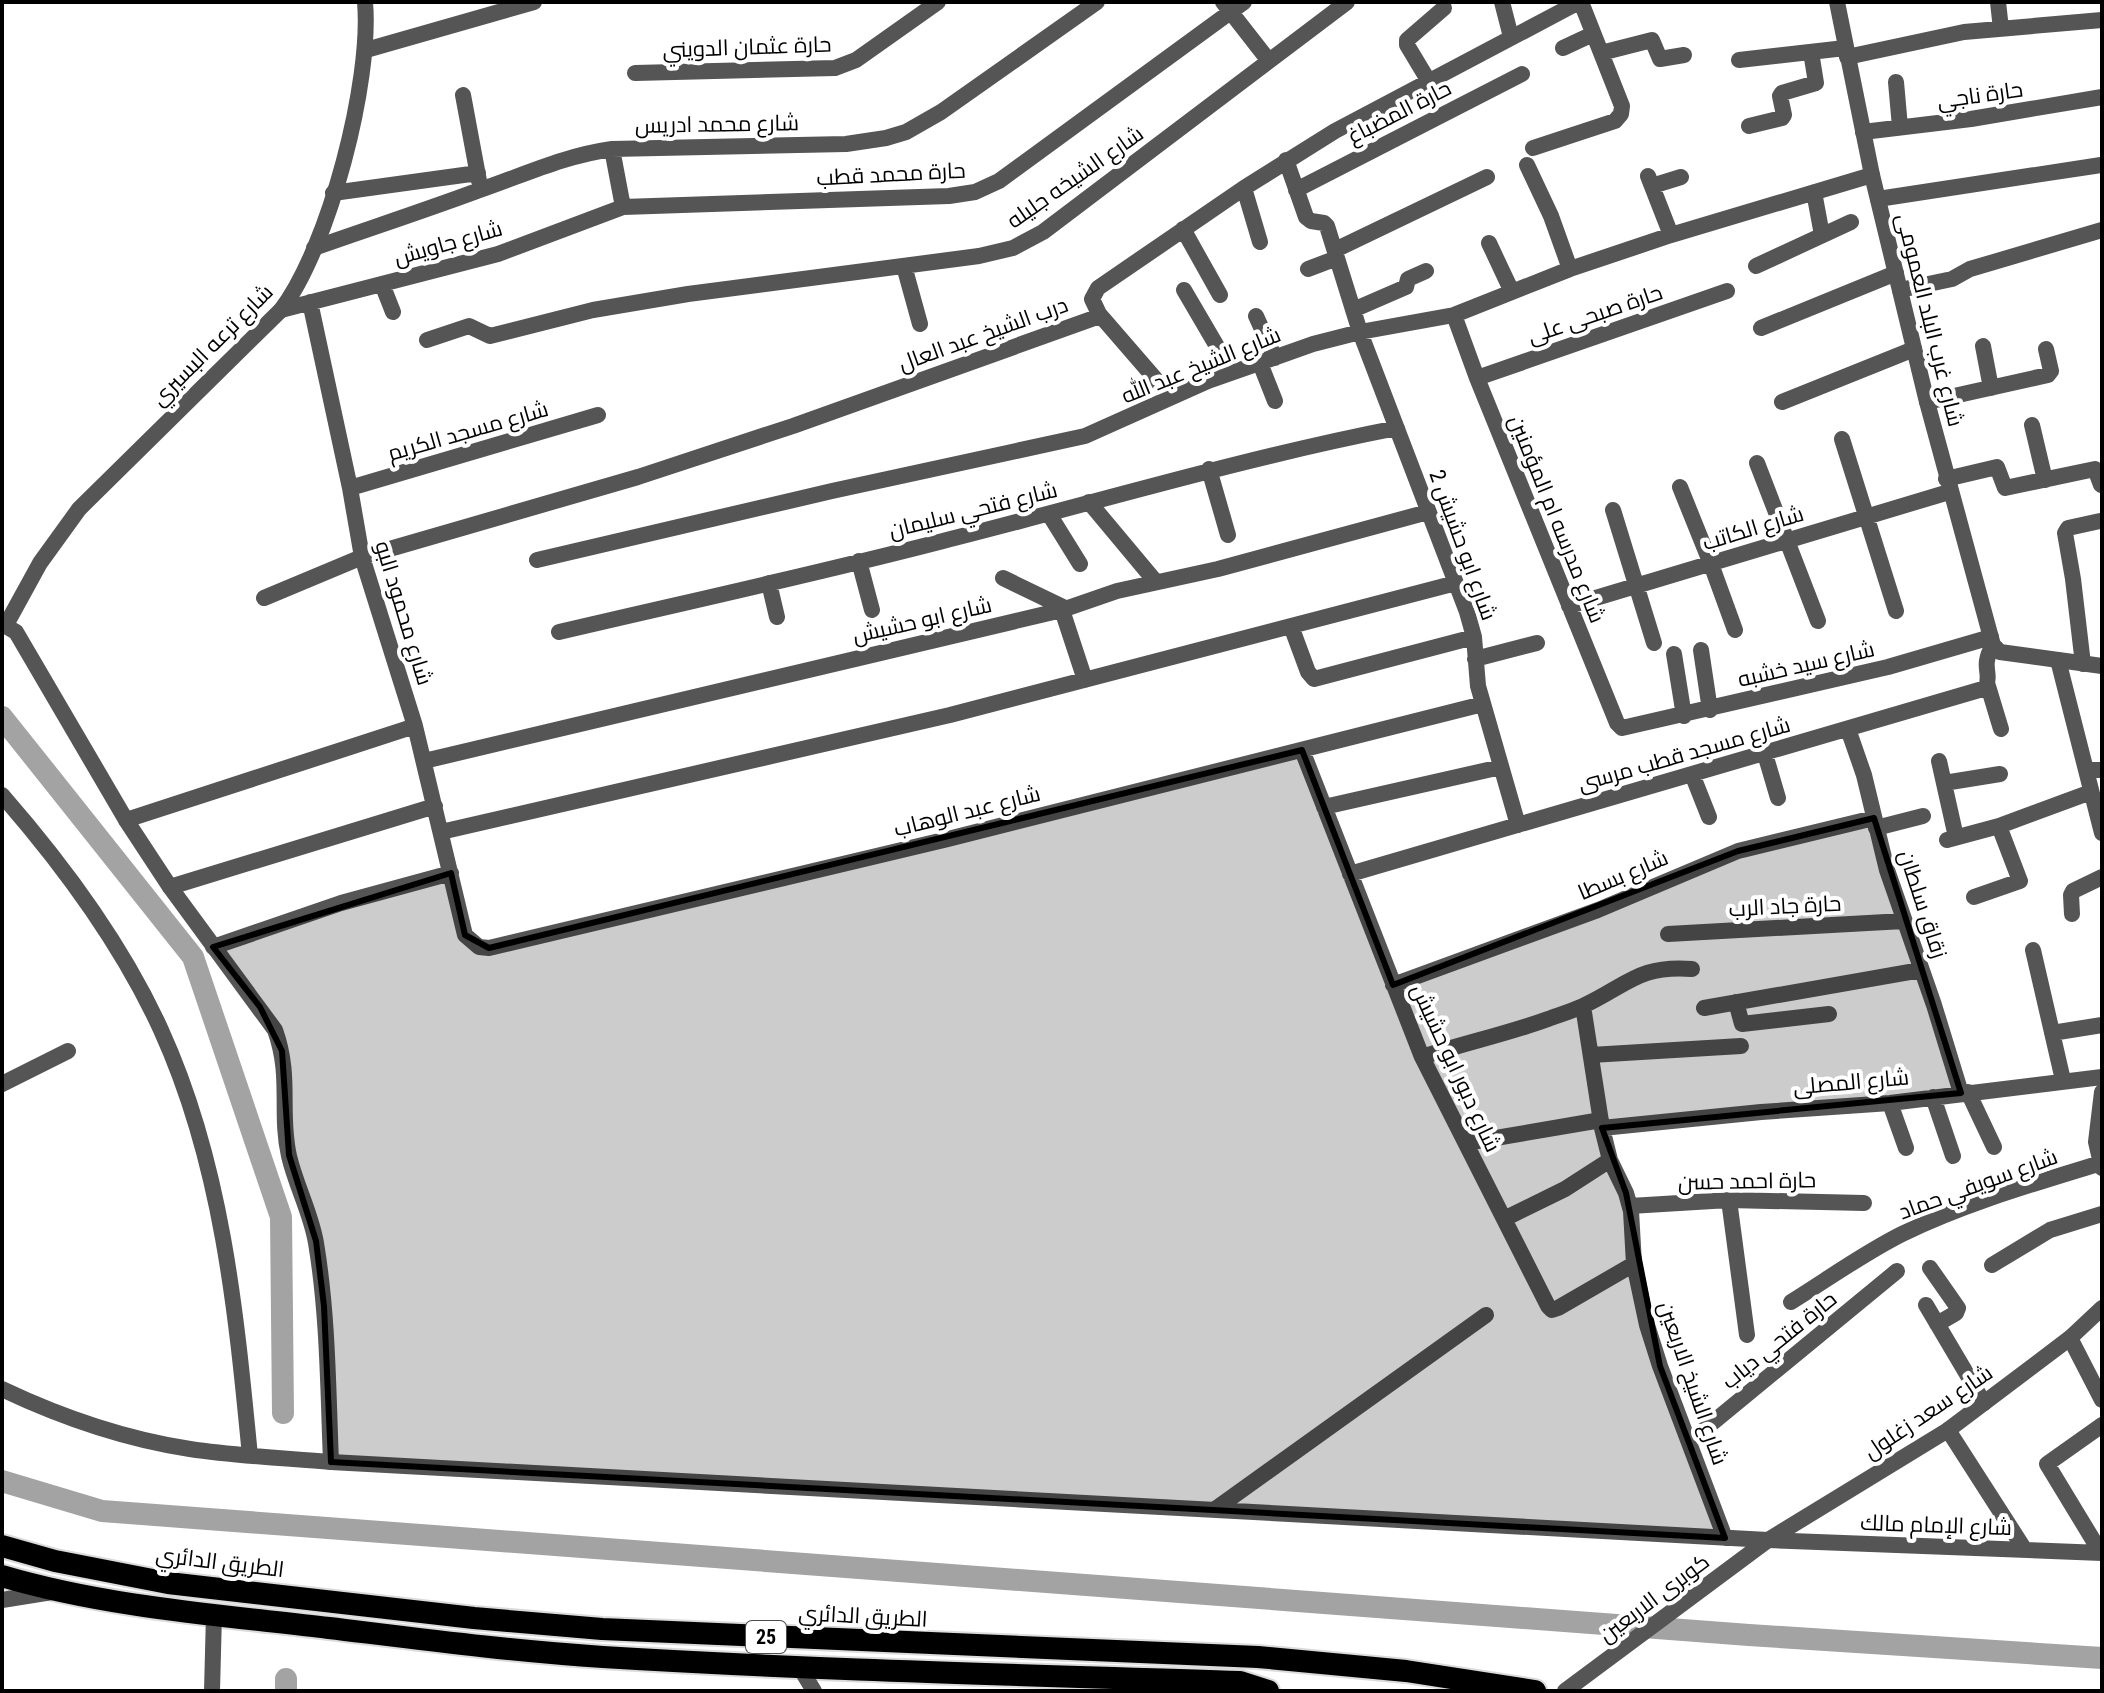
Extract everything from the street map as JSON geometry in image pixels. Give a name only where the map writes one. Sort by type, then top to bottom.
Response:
[{"type":"highway","name":"الطريق الدائري","points":[[2,1546],[55,1561],[168,1583],[489,1619],[617,1630],[1258,1657],[1406,1671],[1535,1691]]},
{"type":"highway","name":"25","points":[[2,1576],[60,1591],[214,1614],[506,1648],[601,1656],[1140,1685],[1240,1682],[1268,1691]]},
{"type":"street","name":"شارع ترعه البسيري","points":[[4,624],[45,554],[79,509],[281,310],[301,280],[333,193],[353,122],[366,50],[365,2]]},
{"type":"street","points":[[366,50],[534,2]]},
{"type":"street","name":"حارة عثمان الدويني","points":[[635,73],[835,68],[856,60],[938,2]]},
{"type":"street","name":"شارع محمد ادريس","points":[[314,248],[479,182],[559,159],[612,149],[846,144],[886,138],[932,117],[1074,9],[1097,2]]},
{"type":"street","name":"شارع الشيخه جليله","points":[[427,340],[469,326],[490,336],[593,310],[701,292],[996,253],[1028,241],[1347,2]]},
{"type":"street","points":[[1502,2],[1511,37]]},
{"type":"street","name":"شارع غرب البلد العمومى","points":[[1837,2],[1872,175],[1914,349],[1992,641]]},
{"type":"street","points":[[1998,2],[2001,29]]},
{"type":"street","points":[[1533,148],[1620,117],[1622,106],[1601,53],[1574,3]]},
{"type":"street","name":"درب الشيخ عبد العال","points":[[264,598],[362,557],[638,477],[793,426],[1100,315],[1092,299],[1095,291],[1286,160],[1574,3]]},
{"type":"street","points":[[1233,5],[1269,61]]},
{"type":"street","name":"حارة محمد قطب","points":[[623,207],[949,196],[975,192],[999,181],[1233,5]]},
{"type":"street","points":[[1428,80],[1407,40],[1444,8]]},
{"type":"street","points":[[1739,60],[1811,52],[1846,52],[1964,32],[2102,20]]},
{"type":"street","points":[[1563,48],[1593,34]]},
{"type":"street","points":[[1601,53],[1652,40],[1660,59],[1684,55]]},
{"type":"street","points":[[1749,126],[1782,118],[1782,93],[1816,83],[1811,52]]},
{"type":"street","name":"حارة المضباغ","points":[[1296,190],[1522,74]]},
{"type":"street","points":[[1896,82],[1900,127]]},
{"type":"street","points":[[333,193],[479,182],[463,95]]},
{"type":"street","name":"حارة ناجي","points":[[1863,132],[2102,97]]},
{"type":"street","points":[[612,149],[623,207]]},
{"type":"street","points":[[1286,160],[1296,190]]},
{"type":"street","points":[[1527,165],[1551,216],[1570,269]]},
{"type":"street","points":[[1878,199],[2101,165]]},
{"type":"street","name":"شارع الشيخ عبد الله","points":[[537,560],[1085,436],[1232,372],[1313,344],[1454,315],[1570,269],[1671,235],[1872,175]]},
{"type":"street","points":[[1308,269],[1487,177]]},
{"type":"street","points":[[1671,235],[1650,181],[1681,177]]},
{"type":"street","points":[[1244,188],[1260,242]]},
{"type":"street","name":"شارع ابو حشيش 2","points":[[1296,190],[1307,219],[1326,225],[1360,332],[1456,583],[1474,637],[1476,677],[1518,825]]},
{"type":"street","points":[[1814,192],[1822,235]]},
{"type":"street","name":"شارع جاويش","points":[[281,310],[498,254],[623,207]]},
{"type":"street","points":[[1756,266],[1851,222]]},
{"type":"street","points":[[1183,229],[1220,295]]},
{"type":"street","points":[[1761,328],[1898,282],[1952,279],[1970,269],[2102,230]]},
{"type":"street","points":[[1489,243],[1512,292]]},
{"type":"street","points":[[904,266],[920,324]]},
{"type":"street","points":[[1353,310],[1406,287],[1408,280],[1418,271]]},
{"type":"street","points":[[382,284],[393,312]]},
{"type":"street","points":[[1184,290],[1232,372]]},
{"type":"street","name":"حارة صبحى على","points":[[1477,378],[1727,291]]},
{"type":"street","name":"شارع محمود البو","points":[[310,302],[362,557],[415,726],[465,935]]},
{"type":"street","points":[[1100,315],[1171,397]]},
{"type":"street","name":"شارع مدرسه ام المؤمنين","points":[[1454,315],[1617,723],[1622,728],[1630,728]]},
{"type":"street","points":[[1256,316],[1275,401]]},
{"type":"street","points":[[1983,346],[1991,388]]},
{"type":"street","points":[[1782,402],[1914,349]]},
{"type":"street","points":[[1927,402],[2049,374],[2046,349]]},
{"type":"street","name":"شارع مسجد الكريم","points":[[350,488],[598,415]]},
{"type":"street","points":[[2032,425],[2045,480],[2095,469],[2101,485]]},
{"type":"street","name":"شارع فتحي سليمان","points":[[559,632],[1049,514],[1209,469],[1397,428]]},
{"type":"street","points":[[1842,439],[1896,611]]},
{"type":"street","points":[[1757,463],[1818,621]]},
{"type":"street","name":"شارع الكاتب","points":[[1569,606],[1867,517],[1995,467],[2005,488],[2045,480]]},
{"type":"street","points":[[1209,469],[1228,535]]},
{"type":"street","points":[[1680,487],[1735,630]]},
{"type":"street","points":[[1089,502],[1155,581]]},
{"type":"street","points":[[1613,510],[1654,643]]},
{"type":"street","name":"شارع ابو حشيش","points":[[424,761],[1064,609],[1155,581],[1218,569],[1428,512]]},
{"type":"street","points":[[1049,514],[1080,564]]},
{"type":"street","points":[[2083,664],[2065,533],[2068,528],[2100,521]]},
{"type":"street","points":[[859,561],[872,610]]},
{"type":"street","points":[[1003,578],[1064,609],[1085,680]]},
{"type":"street","points":[[769,583],[777,617]]},
{"type":"street","points":[[441,832],[950,715],[1456,583]]},
{"type":"street","points":[[4,624],[16,632],[126,820],[170,887],[275,1030],[286,1078],[289,1155],[316,1241],[324,1306],[331,1462]]},
{"type":"street","points":[[1291,626],[1308,672],[1314,679],[1474,637]]},
{"type":"street","points":[[1992,641],[2000,652],[2102,666]]},
{"type":"street","points":[[1992,641],[1985,661],[1988,686],[2001,729]]},
{"type":"street","name":"شارع سيد خشبه","points":[[1630,728],[1992,641]]},
{"type":"street","points":[[1475,659],[1537,643]]},
{"type":"street","points":[[1701,650],[1710,710]]},
{"type":"street","points":[[1674,654],[1684,716]]},
{"type":"street","points":[[2058,660],[2094,770],[2091,792],[2102,833]]},
{"type":"street","name":"شارع مسجد قطب مرسى","points":[[1350,874],[1988,686]]},
{"type":"street","name":"شارع عبد الوهاب","points":[[465,935],[479,947],[489,948],[932,843],[1483,704]]},
{"type":"street","points":[[126,820],[415,726]]},
{"type":"street","name":"زقاق سلطان","points":[[1848,729],[1921,970],[1964,1092],[1994,1147]]},
{"type":"street","name":"شارع دبور ابو حشيش","points":[[1302,750],[1422,1057],[1552,1310],[1634,1264]]},
{"type":"street","points":[[1765,754],[1778,798]]},
{"type":"street","points":[[1939,761],[1952,838],[1999,826],[2091,792]]},
{"type":"street","points":[[1324,807],[1501,767]]},
{"type":"street","points":[[1692,774],[1709,817]]},
{"type":"street","points":[[1944,783],[2000,774]]},
{"type":"street","points":[[2,795],[63,871],[117,946],[162,1032],[191,1106],[215,1197],[235,1307],[250,1456]]},
{"type":"street","points":[[170,887],[435,806]]},
{"type":"street","name":"شارع بسطا","points":[[1393,985],[1598,910],[1738,851],[1923,816]]},
{"type":"street","points":[[1974,897],[2020,881],[1999,826]]},
{"type":"street","points":[[213,947],[341,903],[451,873]]},
{"type":"street","points":[[2072,914],[2071,893],[2102,877]]},
{"type":"street","name":"حارة جاد الرب","points":[[1668,934],[1904,921]]},
{"type":"street","points":[[2033,950],[2063,1080]]},
{"type":"street","points":[[1422,1057],[1514,1031],[1583,1006],[1638,974],[1670,967],[1692,969]]},
{"type":"street","points":[[1704,1008],[1921,970]]},
{"type":"street","points":[[1736,1002],[1742,1024],[1829,1014]]},
{"type":"street","name":"شارع الشيخ الاربعين","points":[[1583,1006],[1610,1160],[1630,1206],[1634,1264],[1647,1325],[1725,1538]]},
{"type":"street","points":[[2052,1033],[2102,1025]]},
{"type":"street","points":[[1591,1055],[1741,1046]]},
{"type":"street","points":[[2,1084],[68,1051]]},
{"type":"street","name":"شارع المصلى","points":[[1466,1143],[1602,1124],[1890,1103],[2102,1077]]},
{"type":"street","points":[[2101,1166],[2096,1127],[2102,1092]]},
{"type":"street","points":[[1933,1097],[1953,1156]]},
{"type":"street","points":[[1890,1103],[1906,1148]]},
{"type":"street","points":[[1504,1219],[1565,1189],[1610,1160]]},
{"type":"street","name":"شارع سويفي حماد","points":[[1791,1302],[1900,1235],[1941,1217],[1998,1195],[2101,1166]]},
{"type":"street","points":[[1729,1200],[1747,1335]]},
{"type":"street","name":"حارة احمد حسن","points":[[1630,1206],[1729,1200],[1864,1203]]},
{"type":"street","points":[[1992,1265],[2050,1230],[2102,1214]]},
{"type":"street","points":[[1930,1268],[1958,1308],[1956,1313],[1937,1324]]},
{"type":"street","name":"حارة فتحي دياب","points":[[1689,1442],[1897,1271]]},
{"type":"street","points":[[1926,1305],[1984,1403]]},
{"type":"street","name":"شارع سعد زغلول","points":[[1768,1540],[1948,1430],[2070,1338],[2102,1308]]},
{"type":"street","points":[[1214,1510],[1486,1315]]},
{"type":"street","points":[[2070,1338],[2102,1400]]},
{"type":"street","name":"شارع الإمام مالك","points":[[2,1389],[70,1418],[129,1436],[189,1449],[250,1456],[1725,1538],[2102,1553]]},
{"type":"street","points":[[2102,1425],[2047,1464],[2102,1553]]},
{"type":"street","points":[[1948,1430],[2025,1550]]},
{"type":"street","name":"كوبرى الاربعين","points":[[1565,1691],[1768,1540]]},
{"type":"street","points":[[2,1600],[60,1591]]},
{"type":"street","points":[[212,1691],[214,1614]]},
{"type":"street","points":[[799,1666],[814,1691]]},
{"type":"highlighted area","points":[[1302,750],[1393,985],[1738,851],[1874,818],[1961,1093],[1602,1128],[1626,1193],[1660,1366],[1725,1538],[331,1462],[324,1306],[316,1241],[289,1155],[282,1051],[260,1007],[213,947],[451,873],[465,935],[489,948]]},
{"type":"waterway","points":[[2,717],[193,957],[281,1217],[283,1413]]},
{"type":"waterway","points":[[2,1481],[102,1511],[1749,1635],[2102,1658]]},
{"type":"waterway","points":[[286,1679],[286,1691]]}]
